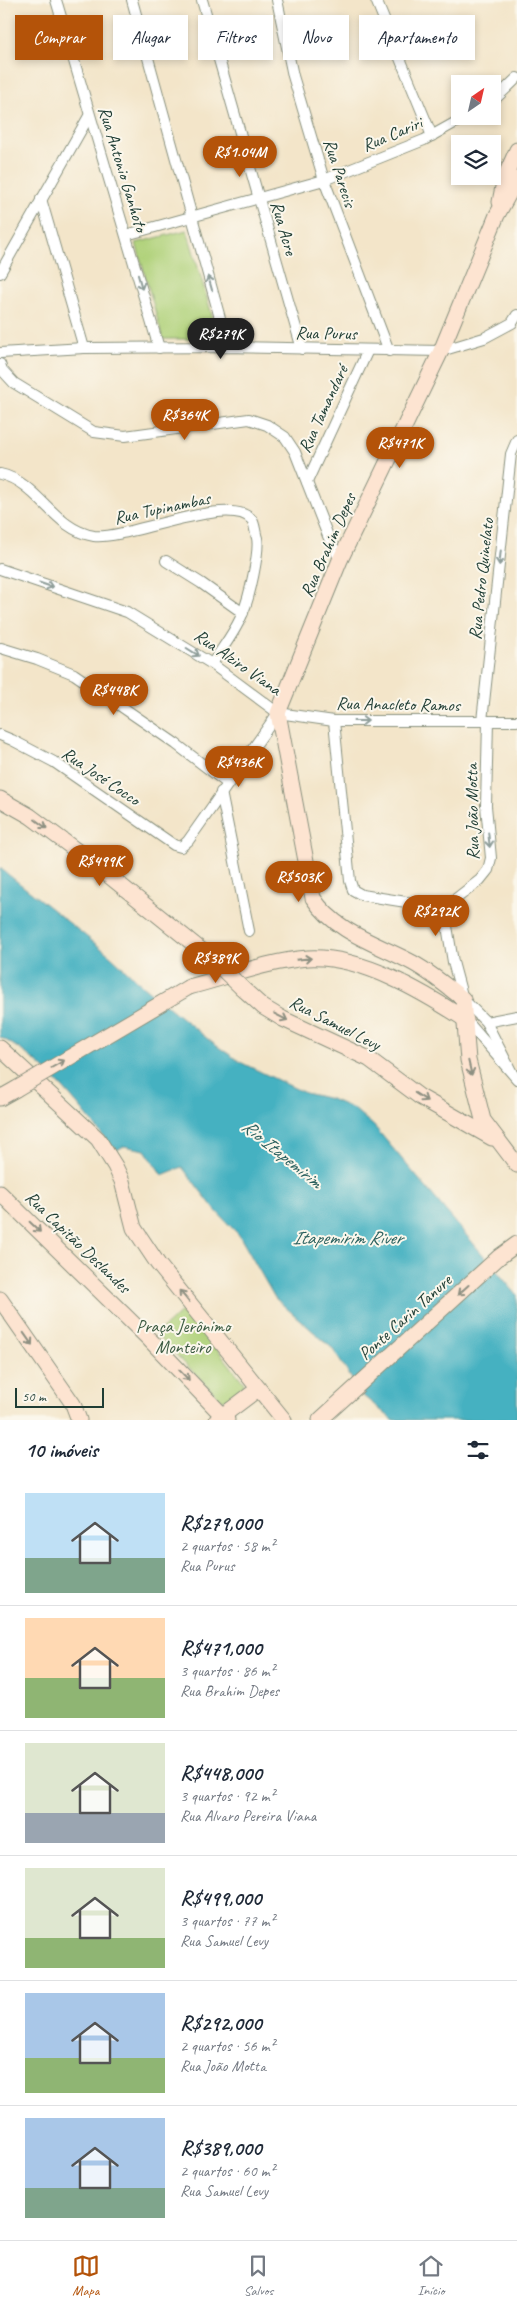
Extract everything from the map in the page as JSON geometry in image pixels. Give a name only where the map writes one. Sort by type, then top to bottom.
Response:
[{"type":"main road","name":"Rua Brahim Depes","points":[[497,215],[505,177],[516,149]]},
{"type":"main road","name":"Rua Brahim Depes","points":[[278,713],[340,560],[441,351],[497,215],[517,178]]},
{"type":"main road","name":"Rua Alziro Viana","points":[[278,713],[314,898],[324,914],[340,927],[415,964],[463,999]]},
{"type":"main road","name":"Rua Samuel Levy","points":[[0,799],[30,816],[93,863],[210,958],[263,1007],[283,1019],[369,1059],[420,1097],[497,1141]]},
{"type":"main road","points":[[0,1098],[189,987],[278,963],[309,958],[339,960],[397,979],[429,996],[466,1020]]},
{"type":"main road","points":[[463,999],[468,1060],[483,1120],[517,1165]]},
{"type":"main road","points":[[0,1048],[98,1139],[122,1181],[134,1228],[140,1238],[158,1264],[284,1420]]},
{"type":"main road","name":"Rua Capitão Deslandes","points":[[0,1193],[150,1340],[223,1418]]},
{"type":"main road","name":"Ponte Carin Tanure","points":[[320,1420],[499,1257],[517,1244]]},
{"type":"main road","points":[[0,1299],[73,1404],[79,1420]]},
{"type":"main road","points":[[223,1418],[258,1389]]},
{"type":"street","name":"Rua Antonio Ganhoto","points":[[56,0],[159,348]]},
{"type":"street","points":[[132,0],[228,347]]},
{"type":"street","name":"Rua Acre","points":[[202,0],[302,349]]},
{"type":"street","name":"Rua Parecis","points":[[277,0],[293,76],[324,180],[389,351]]},
{"type":"street","points":[[376,0],[432,136]]},
{"type":"street","points":[[501,93],[517,78]]},
{"type":"street","points":[[0,273],[89,116]]},
{"type":"street","name":"Rua Cariri","points":[[126,235],[324,180],[432,136],[451,125]]},
{"type":"street","points":[[41,199],[84,348]]},
{"type":"street","name":"Rua Purus","points":[[0,353],[84,348],[228,347],[441,351],[484,338],[515,320]]},
{"type":"street","name":"Rua Tamandaré","points":[[307,482],[368,350]]},
{"type":"street","points":[[0,364],[2,370],[14,383],[94,432],[125,436],[249,419],[267,425],[285,437],[294,452],[328,536],[340,560]]},
{"type":"street","name":"Rua Pedro Quinelato","points":[[485,721],[511,454],[517,440]]},
{"type":"street","name":"Rua Tupinambas","points":[[0,474],[8,476],[31,491],[51,512],[76,530],[93,536],[126,533],[200,514],[233,511],[245,515],[252,521],[258,545],[243,613],[212,664]]},
{"type":"street","points":[[166,561],[201,582],[243,613]]},
{"type":"street","name":"Rua Alziro Viana","points":[[0,569],[127,612],[212,664],[278,713]]},
{"type":"street","points":[[1,648],[38,659],[74,674],[176,744],[224,788],[249,931]]},
{"type":"street","name":"Rua Anacleto Ramos","points":[[278,713],[334,721],[517,721]]},
{"type":"street","name":"Rua Brahim Depes","points":[[181,847],[188,841],[278,713]]},
{"type":"street","points":[[334,721],[350,881],[353,890],[362,895],[444,908],[453,962],[463,999],[486,1022],[514,1075]]},
{"type":"street","name":"Rua João Motta","points":[[444,908],[480,880],[488,870],[491,858],[486,806],[485,721]]},
{"type":"street","name":"Rua José Cocco","points":[[0,736],[54,762],[174,846],[181,847]]},
{"type":"street","points":[[486,1022],[517,1016]]},
{"type":"street","points":[[466,1020],[514,1075]]},
{"type":"green space","points":[[187,230],[219,339],[163,339],[136,243]]},
{"type":"green space","name":"Praça Jerônimo Monteiro","points":[[185,1308],[244,1383],[241,1391],[236,1396],[222,1400],[156,1335]]},
{"type":"water","name":"Itapemirim River","points":[[0,868],[111,956],[143,986],[214,1044],[242,1063],[305,1093],[331,1099],[354,1109],[374,1126],[517,1295],[517,1420],[393,1420],[362,1395],[332,1348],[275,1298],[239,1235],[216,1211],[182,1167],[162,1175],[145,1150],[124,1146],[115,1151],[77,1103],[49,1073],[18,1048],[0,1037]]},
{"type":"water label","name":"Rio Itapemirim","points":[[282,1154]]}]
